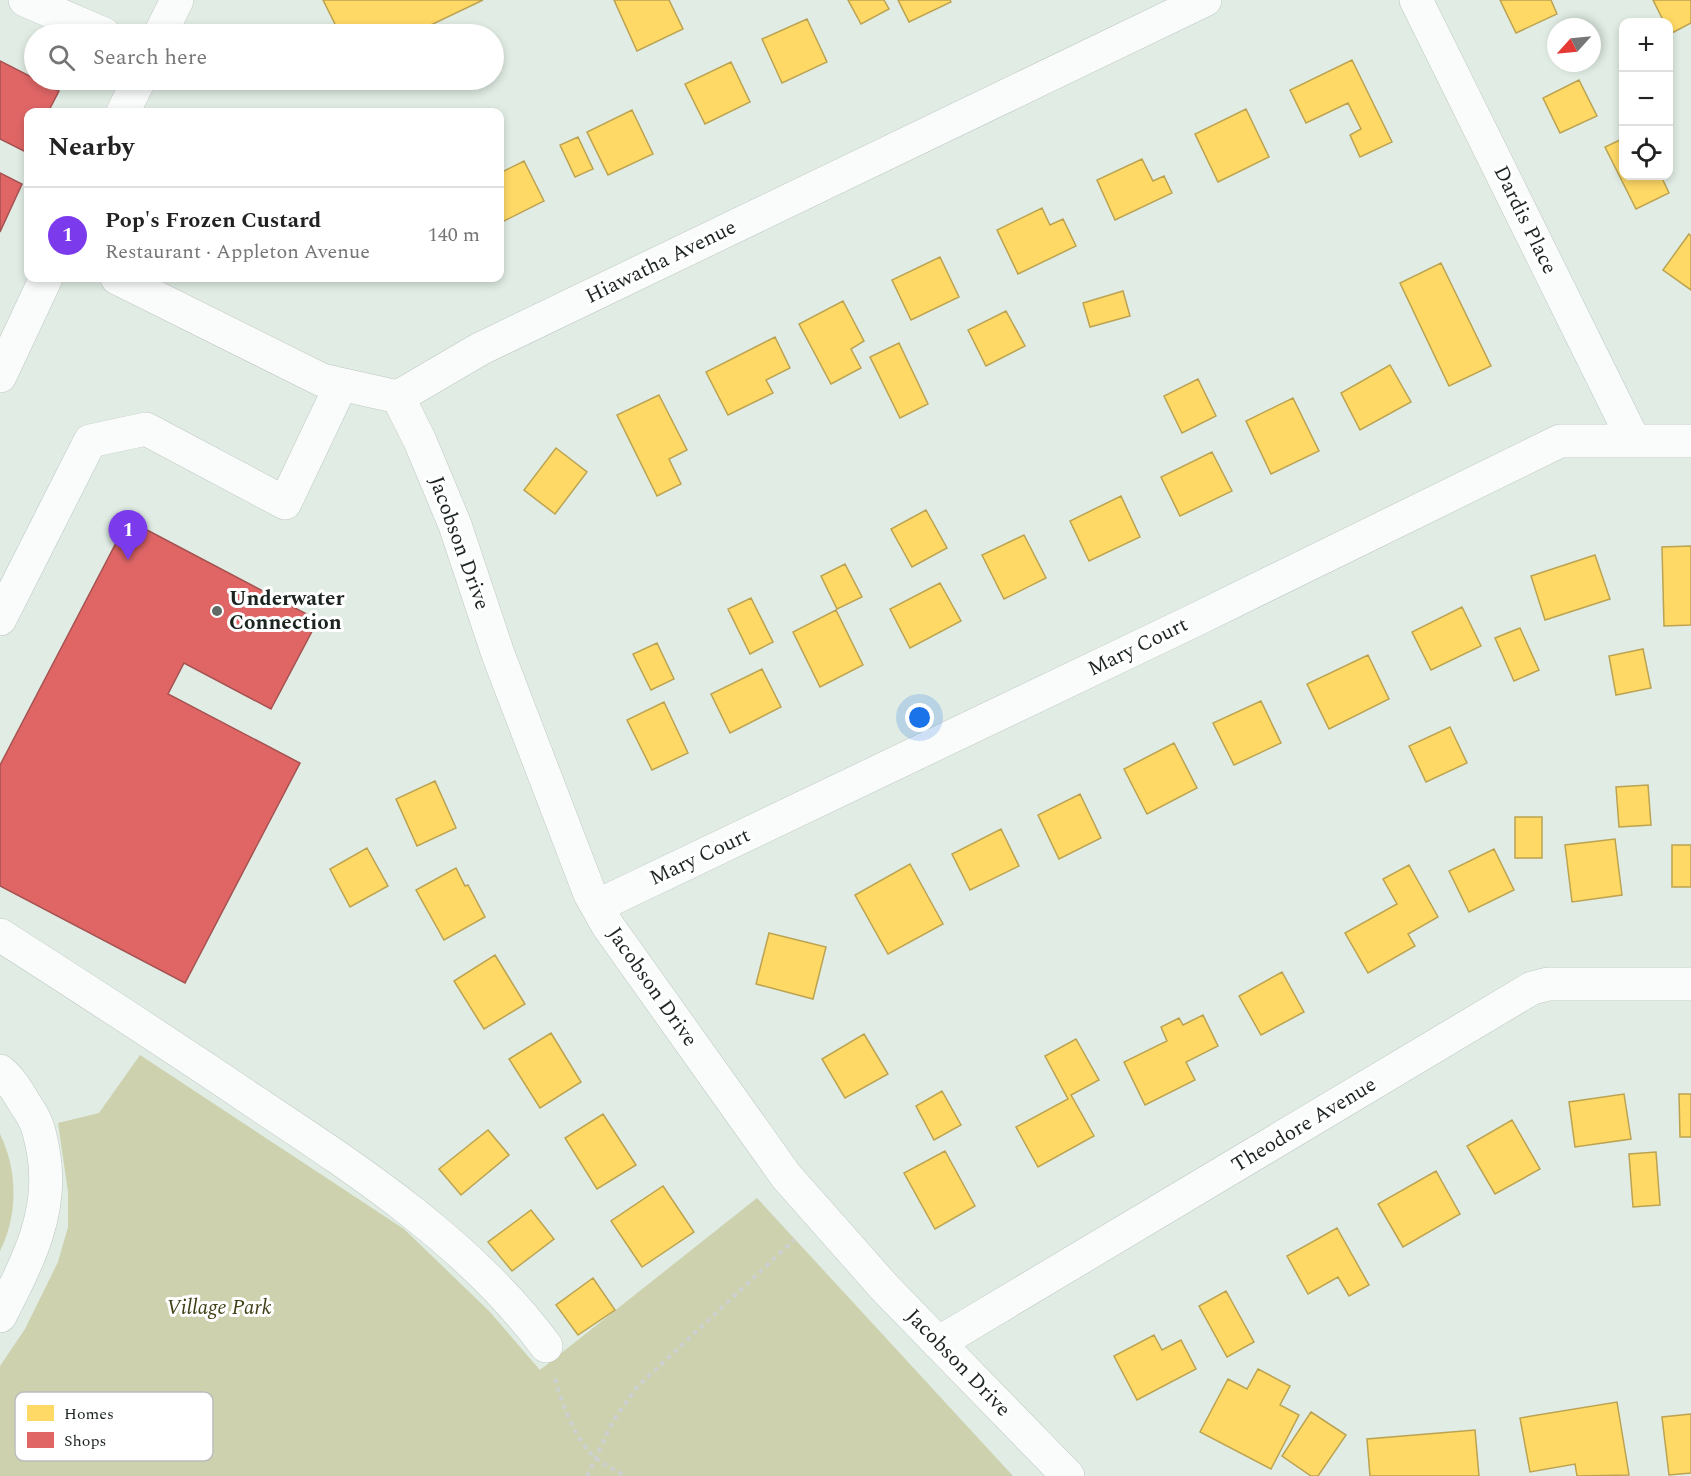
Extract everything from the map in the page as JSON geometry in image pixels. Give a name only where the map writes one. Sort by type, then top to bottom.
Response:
[{"type":"street","points":[[25,0],[81,24]]},
{"type":"street","points":[[165,24],[177,0]]},
{"type":"street","name":"Hiawatha Avenue","points":[[398,397],[480,349],[1205,0]]},
{"type":"street","name":"Dardis Place","points":[[1416,0],[1634,441]]},
{"type":"street","points":[[125,108],[134,90]]},
{"type":"street","points":[[0,376],[44,282]]},
{"type":"street","points":[[125,282],[322,380],[398,397]]},
{"type":"street","points":[[0,619],[90,441],[146,429],[285,502],[341,385]]},
{"type":"street","name":"Jacobson Drive","points":[[398,397],[420,441],[455,525],[502,665],[590,894],[608,926],[786,1176],[885,1288],[1068,1476]]},
{"type":"street","name":"Mary Court","points":[[597,906],[1163,635],[1560,441],[1691,441]]},
{"type":"street","points":[[0,935],[315,1142],[412,1211],[498,1289],[525,1317],[546,1346]]},
{"type":"street","name":"Theodore Avenue","points":[[938,1343],[1532,988],[1548,984],[1691,984]]},
{"type":"street","points":[[0,1071],[9,1078],[37,1122],[47,1168],[46,1196],[41,1225],[27,1263],[0,1316]]},
{"type":"path","points":[[587,1476],[613,1421],[638,1386],[820,1215]]},
{"type":"path","points":[[546,1346],[560,1398],[581,1440],[595,1458],[626,1476]]},
{"type":"green space","name":"Village Park","points":[[140,1055],[404,1229],[490,1312],[540,1370],[757,1198],[1013,1476],[0,1476],[0,1366],[25,1329],[58,1262],[68,1227],[68,1192],[58,1123],[99,1113]]},
{"type":"green space","points":[[0,1134],[10,1163],[14,1193],[10,1223],[0,1251]]},
{"type":"building: Homes","points":[[323,0],[483,0],[433,24],[335,24]]},
{"type":"building: Homes","points":[[614,0],[669,0],[683,29],[637,51]]},
{"type":"building: Homes","points":[[848,0],[884,0],[889,9],[861,24]]},
{"type":"building: Homes","points":[[898,0],[950,0],[951,2],[909,22]]},
{"type":"building: Homes","points":[[1500,0],[1551,0],[1557,14],[1516,33]]},
{"type":"building: Homes","points":[[1653,0],[1691,0],[1691,23],[1673,32],[1673,18],[1662,18]]},
{"type":"building: Homes","points":[[807,19],[827,62],[782,83],[762,39]]},
{"type":"building: Homes","points":[[1352,60],[1392,142],[1360,157],[1350,135],[1361,129],[1348,103],[1306,123],[1290,90]]},
{"type":"building: Homes","points":[[731,62],[750,102],[705,124],[685,84]]},
{"type":"building: Homes","points":[[1579,80],[1597,116],[1560,133],[1543,98]]},
{"type":"building: Homes","points":[[1246,109],[1269,157],[1218,182],[1195,134]]},
{"type":"building: Homes","points":[[632,110],[653,154],[608,175],[587,132]]},
{"type":"building: Homes","points":[[578,137],[593,169],[575,177],[560,145]]},
{"type":"building: Homes","points":[[1619,140],[1619,175],[1605,147]]},
{"type":"building: Homes","points":[[1142,159],[1153,181],[1164,176],[1172,193],[1115,220],[1097,180]]},
{"type":"building: Homes","points":[[524,161],[544,201],[504,221],[504,171]]},
{"type":"building: Homes","points":[[1622,180],[1663,180],[1669,193],[1636,209]]},
{"type":"building: Homes","points":[[1042,208],[1050,225],[1063,219],[1076,246],[1018,274],[997,230]]},
{"type":"building: Homes","points":[[1689,234],[1691,236],[1691,290],[1663,270]]},
{"type":"building: Homes","points":[[940,257],[959,297],[911,320],[892,280]]},
{"type":"building: Homes","points":[[1441,263],[1491,366],[1449,386],[1400,283]]},
{"type":"building: Homes","points":[[1123,291],[1130,316],[1090,327],[1083,303]]},
{"type":"building: Homes","points":[[843,301],[864,341],[851,349],[861,368],[831,384],[799,324]]},
{"type":"building: Homes","points":[[1006,311],[1025,346],[986,366],[968,330]]},
{"type":"building: Homes","points":[[775,337],[790,368],[766,380],[773,393],[728,415],[706,372]]},
{"type":"building: Homes","points":[[899,343],[928,404],[900,418],[870,357]]},
{"type":"building: Homes","points":[[1390,365],[1411,402],[1360,430],[1341,393]]},
{"type":"building: Homes","points":[[1198,379],[1216,416],[1182,433],[1164,396]]},
{"type":"building: Homes","points":[[659,395],[687,450],[669,459],[681,484],[657,496],[617,415]]},
{"type":"building: Homes","points":[[1293,398],[1319,451],[1271,474],[1246,421]]},
{"type":"building: Homes","points":[[556,448],[587,472],[555,514],[524,490]]},
{"type":"building: Homes","points":[[1212,452],[1232,491],[1180,516],[1161,477]]},
{"type":"building: Homes","points":[[1121,496],[1140,537],[1089,561],[1070,521]]},
{"type":"building: Homes","points":[[926,510],[947,548],[912,567],[891,529]]},
{"type":"building: Homes","points":[[1024,535],[1046,578],[1004,599],[982,555]]},
{"type":"building: Homes","points":[[1691,546],[1691,625],[1664,626],[1662,547]]},
{"type":"building: Homes","points":[[1595,555],[1610,599],[1545,620],[1531,576]]},
{"type":"building: Homes","points":[[845,564],[862,597],[837,609],[821,576]]},
{"type":"building: Homes","points":[[940,583],[961,621],[910,648],[890,609]]},
{"type":"building: Homes","points":[[751,598],[773,642],[750,654],[728,609]]},
{"type":"building: Homes","points":[[1462,607],[1481,646],[1431,670],[1412,632]]},
{"type":"building: Homes","points":[[836,610],[863,665],[820,687],[793,632]]},
{"type":"building: Homes","points":[[1520,628],[1539,670],[1514,681],[1495,638]]},
{"type":"building: Homes","points":[[657,643],[674,679],[651,690],[633,654]]},
{"type":"building: Homes","points":[[1643,649],[1651,688],[1616,695],[1609,656]]},
{"type":"building: Homes","points":[[1368,655],[1389,699],[1329,729],[1307,684]]},
{"type":"building: Homes","points":[[762,669],[781,707],[730,733],[711,694]]},
{"type":"building: Homes","points":[[1261,701],[1281,743],[1234,765],[1213,723]]},
{"type":"building: Homes","points":[[664,702],[688,753],[652,770],[627,720]]},
{"type":"building: Homes","points":[[1450,727],[1467,763],[1426,782],[1409,746]]},
{"type":"building: Homes","points":[[1174,743],[1197,788],[1147,814],[1124,769]]},
{"type":"building: Homes","points":[[435,781],[456,828],[417,846],[396,799]]},
{"type":"building: Homes","points":[[1648,785],[1651,825],[1619,827],[1616,787]]},
{"type":"building: Homes","points":[[1080,794],[1101,838],[1059,859],[1038,815]]},
{"type":"building: Homes","points":[[1515,817],[1542,817],[1542,858],[1515,858]]},
{"type":"building: Homes","points":[[1001,829],[1019,866],[970,890],[952,854]]},
{"type":"building: Homes","points":[[1615,839],[1622,895],[1572,902],[1565,845]]},
{"type":"building: Homes","points":[[1672,845],[1691,845],[1691,887],[1672,887]]},
{"type":"building: Homes","points":[[367,848],[388,886],[350,907],[330,869]]},
{"type":"building: Homes","points":[[1494,849],[1514,890],[1469,912],[1449,871]]},
{"type":"building: Homes","points":[[910,864],[943,924],[888,954],[855,895]]},
{"type":"building: Homes","points":[[1409,865],[1438,917],[1408,934],[1415,946],[1368,973],[1345,933],[1397,904],[1383,879]]},
{"type":"building: Homes","points":[[456,868],[485,917],[444,940],[416,890]]},
{"type":"building: Homes","points":[[769,933],[826,947],[813,999],[756,984]]},
{"type":"building: Homes","points":[[495,955],[525,1004],[484,1029],[454,981]]},
{"type":"building: Homes","points":[[1282,972],[1304,1012],[1261,1035],[1239,996]]},
{"type":"building: Homes","points":[[1203,1015],[1218,1046],[1186,1062],[1195,1080],[1145,1105],[1124,1062],[1167,1041],[1161,1027],[1179,1018],[1183,1025]]},
{"type":"building: Homes","points":[[551,1033],[581,1082],[540,1108],[509,1059]]},
{"type":"building: Homes","points":[[864,1034],[888,1074],[845,1098],[822,1059]]},
{"type":"building: Homes","points":[[1076,1039],[1099,1080],[1071,1095],[1094,1136],[1038,1167],[1016,1127],[1068,1099],[1045,1056]]},
{"type":"building: Homes","points":[[942,1091],[961,1125],[934,1140],[916,1106]]},
{"type":"building: Homes","points":[[1624,1094],[1631,1139],[1575,1147],[1569,1102]]},
{"type":"building: Homes","points":[[1679,1094],[1691,1094],[1691,1137],[1680,1137]]},
{"type":"building: Homes","points":[[603,1114],[636,1165],[597,1189],[565,1138]]},
{"type":"building: Homes","points":[[1512,1120],[1540,1169],[1495,1194],[1467,1146]]},
{"type":"building: Homes","points":[[488,1130],[509,1155],[461,1195],[439,1169]]},
{"type":"building: Homes","points":[[945,1151],[975,1206],[935,1229],[904,1173]]},
{"type":"building: Homes","points":[[1656,1152],[1660,1205],[1633,1207],[1629,1154]]},
{"type":"building: Homes","points":[[1436,1171],[1460,1214],[1403,1247],[1378,1204]]},
{"type":"building: Homes","points":[[663,1186],[694,1232],[642,1267],[611,1221]]},
{"type":"building: Homes","points":[[531,1210],[554,1239],[512,1271],[488,1242]]},
{"type":"building: Homes","points":[[1337,1228],[1369,1285],[1349,1296],[1338,1277],[1308,1294],[1287,1256]]},
{"type":"building: Homes","points":[[593,1278],[615,1310],[578,1335],[556,1305]]},
{"type":"building: Homes","points":[[1226,1291],[1254,1342],[1227,1357],[1199,1306]]},
{"type":"building: Homes","points":[[1154,1335],[1162,1350],[1181,1340],[1196,1369],[1137,1400],[1114,1356]]},
{"type":"building: Homes","points":[[1258,1369],[1290,1386],[1280,1405],[1299,1415],[1271,1469],[1200,1432],[1228,1379],[1247,1389]]},
{"type":"building: Homes","points":[[1617,1402],[1629,1475],[1577,1476],[1575,1464],[1530,1472],[1520,1418]]},
{"type":"building: Homes","points":[[1311,1412],[1346,1435],[1318,1476],[1311,1476],[1282,1456]]},
{"type":"building: Homes","points":[[1691,1414],[1691,1473],[1669,1475],[1662,1417]]},
{"type":"building: Homes","points":[[1475,1430],[1479,1476],[1370,1476],[1367,1439]]},
{"type":"building: Shops","points":[[0,61],[24,73],[24,90],[59,91],[50,108],[24,108],[24,151],[0,139]]},
{"type":"building: Shops","points":[[0,173],[22,184],[0,232]]},
{"type":"building: Shops","points":[[128,520],[318,620],[271,709],[184,663],[168,694],[300,763],[185,983],[0,886],[0,765]]},
{"type":"place","name":"Pop's Frozen Custard","points":[[128,560]]},
{"type":"place","name":"Underwater Connection","points":[[217,611]]}]
